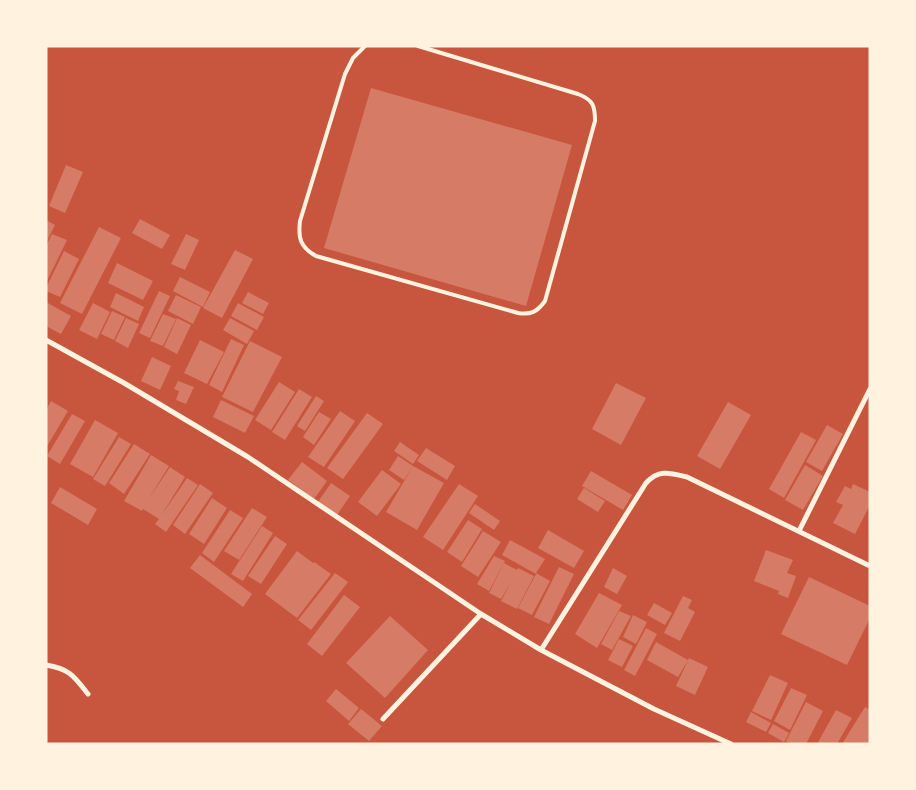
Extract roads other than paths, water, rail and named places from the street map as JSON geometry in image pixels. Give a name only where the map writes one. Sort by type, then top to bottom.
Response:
[{"type":"street","points":[[46,340],[124,383],[248,458],[481,614],[541,650],[654,709],[731,744]]},
{"type":"street","points":[[799,531],[870,389]]},
{"type":"street","points":[[541,650],[646,483],[652,476],[659,474],[670,473],[686,477],[870,566]]},
{"type":"street","points":[[383,719],[481,614]]},
{"type":"street","points":[[46,665],[66,670],[74,676],[88,694]]},
{"type":"lane","points":[[365,46],[353,58],[346,74],[300,221],[298,230],[300,241],[308,251],[316,256],[518,313],[526,315],[534,312],[545,301],[595,121],[593,105],[588,98],[578,94],[418,46]]}]
